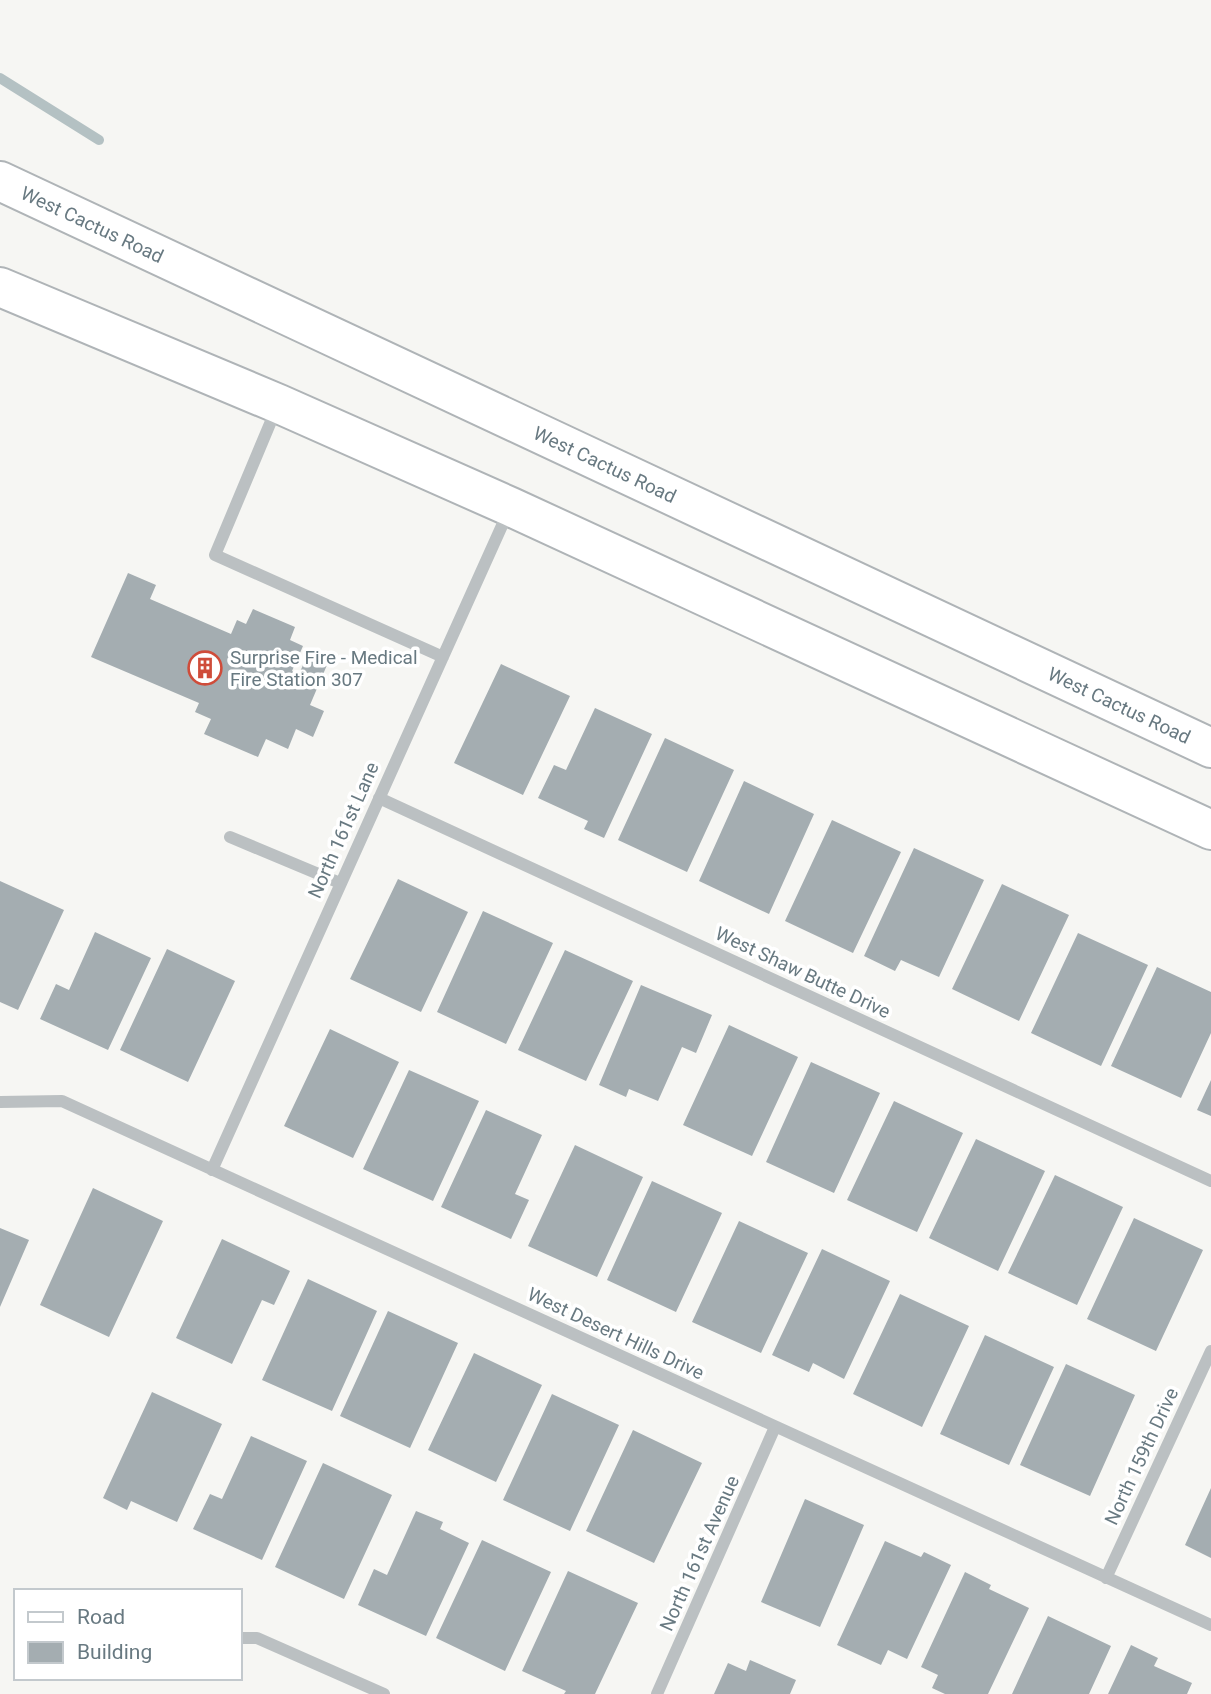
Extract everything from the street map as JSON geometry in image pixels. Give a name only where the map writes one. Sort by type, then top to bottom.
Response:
[{"type":"main road","name":"West Cactus Road","points":[[0,181],[1211,748]]},
{"type":"main road","points":[[0,287],[279,404],[510,507],[1211,830]]},
{"type":"street","points":[[279,404],[215,555],[443,657]]},
{"type":"street","name":"North 161st Lane","points":[[212,1170],[510,507]]},
{"type":"street","name":"West Shaw Butte Drive","points":[[379,798],[1211,1181]]},
{"type":"street","points":[[230,837],[340,883]]},
{"type":"street","name":"West Desert Hills Drive","points":[[0,1102],[62,1101],[1211,1625]]},
{"type":"street","name":"North 159th Drive","points":[[1107,1578],[1211,1351]]},
{"type":"street","name":"North 161st Avenue","points":[[657,1694],[775,1427]]},
{"type":"street","points":[[242,1637],[257,1638],[384,1694]]},
{"type":"building","name":"Surprise Fire - Medical Fire Station 307","points":[[128,573],[156,585],[150,599],[231,634],[237,620],[246,624],[253,609],[295,627],[290,640],[303,646],[292,671],[299,674],[307,656],[327,665],[310,705],[324,711],[313,737],[296,729],[288,749],[266,739],[258,757],[204,734],[211,719],[195,712],[199,703],[91,657]]},
{"type":"building","points":[[501,664],[570,696],[523,795],[454,763]]},
{"type":"building","points":[[595,708],[652,734],[604,838],[584,829],[588,821],[538,798],[554,765],[566,770]]},
{"type":"building","points":[[665,738],[734,770],[687,872],[618,840]]},
{"type":"building","points":[[744,781],[814,814],[769,914],[699,881]]},
{"type":"building","points":[[832,820],[901,852],[853,953],[785,921]]},
{"type":"building","points":[[914,848],[984,880],[939,977],[901,960],[895,971],[864,956]]},
{"type":"building","points":[[398,879],[468,912],[421,1012],[350,979]]},
{"type":"building","points":[[0,881],[64,910],[18,1010],[0,1002]]},
{"type":"building","points":[[1002,884],[1069,915],[1019,1021],[952,989]]},
{"type":"building","points":[[483,911],[553,943],[506,1044],[437,1012]]},
{"type":"building","points":[[95,932],[151,958],[108,1050],[40,1019],[56,984],[69,990]]},
{"type":"building","points":[[1078,933],[1148,965],[1101,1066],[1031,1033]]},
{"type":"building","points":[[167,949],[235,981],[188,1082],[120,1050]]},
{"type":"building","points":[[565,950],[633,981],[586,1081],[518,1050]]},
{"type":"building","points":[[1157,967],[1211,992],[1211,1033],[1181,1098],[1111,1066]]},
{"type":"building","points":[[641,985],[712,1015],[696,1053],[682,1047],[658,1101],[629,1089],[626,1097],[599,1085]]},
{"type":"building","points":[[729,1025],[798,1057],[752,1156],[683,1125]]},
{"type":"building","points":[[330,1029],[399,1062],[353,1158],[284,1126]]},
{"type":"building","points":[[811,1062],[880,1093],[834,1193],[766,1162]]},
{"type":"building","points":[[409,1070],[479,1101],[433,1201],[363,1169]]},
{"type":"building","points":[[1211,1080],[1211,1116],[1197,1110]]},
{"type":"building","points":[[894,1101],[963,1133],[917,1232],[847,1200]]},
{"type":"building","points":[[486,1110],[542,1135],[515,1194],[529,1200],[511,1239],[441,1207]]},
{"type":"building","points":[[976,1139],[1045,1171],[998,1271],[929,1238]]},
{"type":"building","points":[[575,1145],[643,1177],[597,1277],[528,1246]]},
{"type":"building","points":[[1055,1175],[1123,1207],[1077,1305],[1008,1273]]},
{"type":"building","points":[[652,1181],[722,1213],[676,1312],[607,1280]]},
{"type":"building","points":[[93,1188],[163,1221],[109,1337],[40,1305]]},
{"type":"building","points":[[1134,1218],[1203,1250],[1156,1351],[1087,1319]]},
{"type":"building","points":[[739,1221],[808,1253],[761,1353],[692,1322]]},
{"type":"building","points":[[0,1228],[29,1240],[0,1307]]},
{"type":"building","points":[[222,1239],[290,1271],[274,1305],[262,1300],[232,1364],[176,1338]]},
{"type":"building","points":[[822,1249],[890,1281],[844,1379],[813,1363],[809,1372],[772,1355]]},
{"type":"building","points":[[308,1279],[377,1311],[332,1411],[262,1380]]},
{"type":"building","points":[[900,1294],[969,1326],[922,1427],[853,1394]]},
{"type":"building","points":[[388,1311],[458,1343],[410,1448],[340,1416]]},
{"type":"building","points":[[985,1335],[1054,1367],[1009,1465],[940,1434]]},
{"type":"building","points":[[474,1353],[542,1385],[496,1482],[428,1450]]},
{"type":"building","points":[[1066,1364],[1135,1395],[1090,1496],[1020,1465]]},
{"type":"building","points":[[152,1392],[222,1424],[177,1522],[131,1501],[127,1510],[103,1498]]},
{"type":"building","points":[[552,1394],[619,1425],[570,1531],[503,1500]]},
{"type":"building","points":[[633,1430],[702,1463],[654,1563],[586,1531]]},
{"type":"building","points":[[251,1436],[307,1461],[262,1560],[193,1529],[210,1494],[222,1499]]},
{"type":"building","points":[[323,1463],[392,1495],[344,1599],[275,1567]]},
{"type":"building","points":[[1211,1488],[1211,1558],[1185,1545]]},
{"type":"building","points":[[805,1499],[864,1525],[820,1627],[761,1602]]},
{"type":"building","points":[[416,1511],[443,1522],[440,1529],[469,1543],[426,1636],[358,1605],[374,1569],[387,1575]]},
{"type":"building","points":[[482,1540],[551,1572],[505,1671],[436,1638]]},
{"type":"building","points":[[885,1541],[921,1557],[924,1552],[951,1565],[907,1659],[888,1650],[881,1665],[837,1645]]},
{"type":"building","points":[[568,1571],[638,1603],[595,1694],[564,1694],[566,1691],[522,1671]]},
{"type":"building","points":[[965,1572],[991,1585],[989,1589],[1029,1608],[988,1694],[945,1694],[932,1688],[938,1675],[921,1667]]},
{"type":"building","points":[[1048,1616],[1111,1646],[1089,1694],[1012,1694]]},
{"type":"building","points":[[1131,1645],[1158,1658],[1154,1666],[1192,1683],[1187,1694],[1108,1694]]},
{"type":"building","points":[[750,1660],[796,1680],[790,1694],[714,1694],[728,1663],[746,1671]]},
{"type":"waterway","points":[[0,78],[99,140]]},
{"type":"place","name":"Surprise Fire - Medical Fire Station 307","points":[[205,668]]}]
